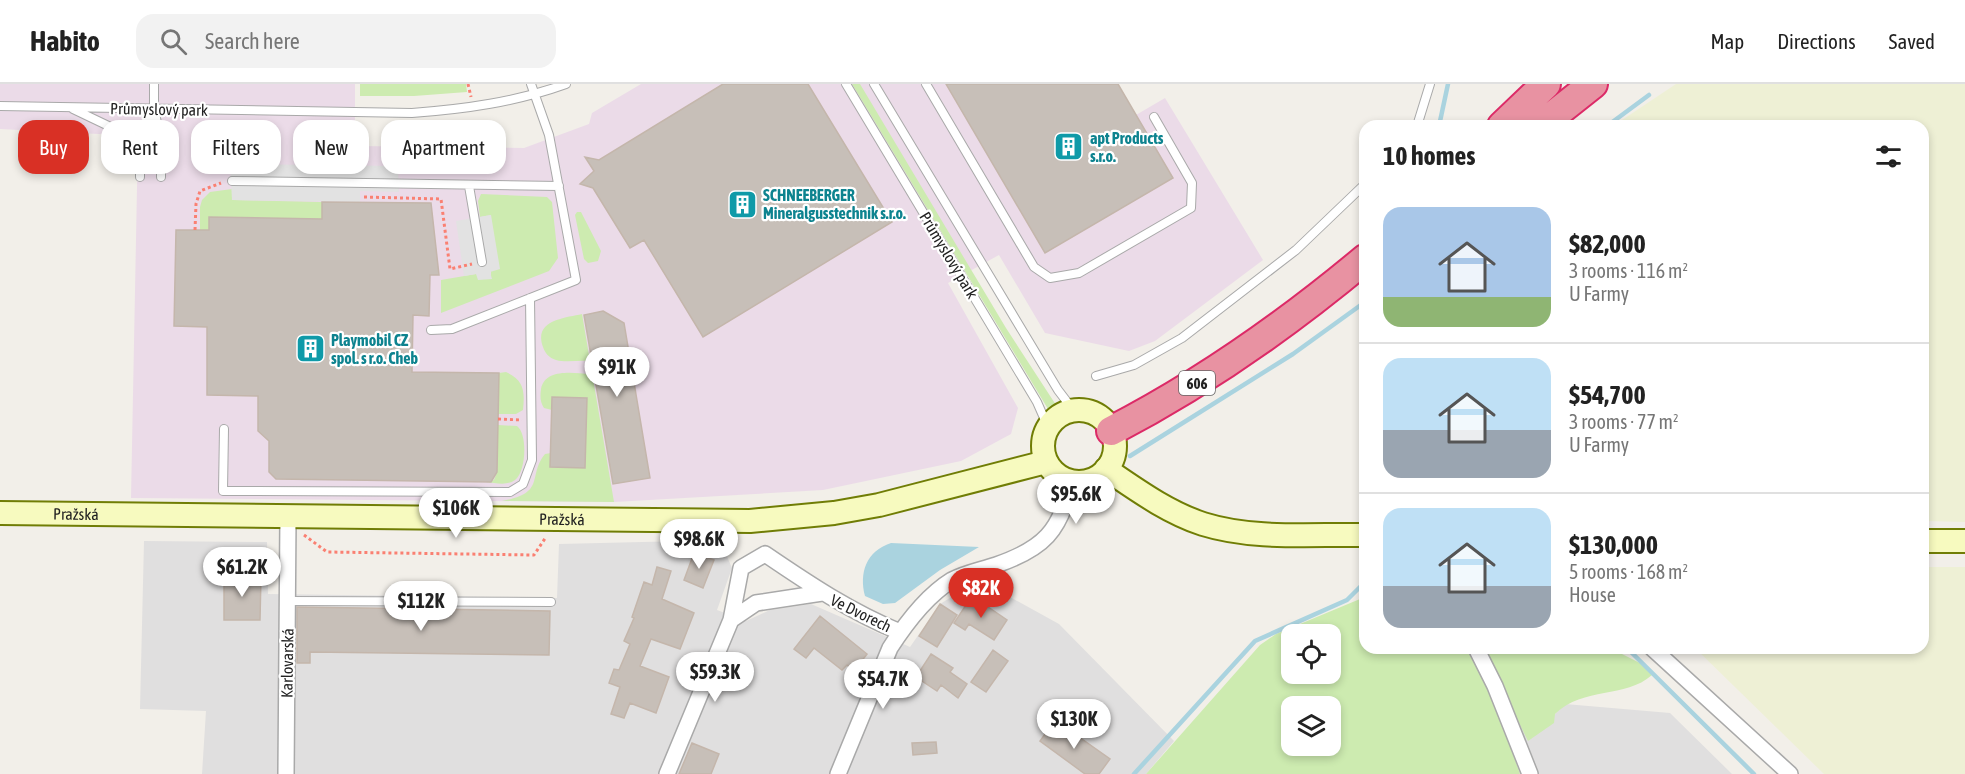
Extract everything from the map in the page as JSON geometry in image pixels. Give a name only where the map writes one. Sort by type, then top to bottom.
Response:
[{"type":"highway","points":[[1508,120],[1546,84]]},
{"type":"highway","points":[[1524,120],[1566,84]]},
{"type":"highway","points":[[1548,120],[1593,84]]},
{"type":"highway","name":"606","points":[[1111,431],[1155,409],[1221,368],[1359,264]]},
{"type":"main road","points":[[1074,411],[1096,415],[1111,431],[1114,451],[1106,470],[1090,480],[1071,482],[1052,471],[1046,462],[1043,444],[1048,427],[1055,419],[1074,411]]},
{"type":"main road","name":"Pražská","points":[[0,513],[288,526],[750,521],[834,513],[879,505],[1046,462]]},
{"type":"main road","points":[[1106,470],[1155,502],[1180,514],[1224,529],[1258,533],[1359,535]]},
{"type":"main road","points":[[1929,541],[1965,541]]},
{"type":"street","points":[[837,774],[890,648],[900,632],[924,603],[945,585],[1038,546],[1058,525],[1065,509],[1071,482]]},
{"type":"street","name":"Karlovarská","points":[[286,774],[288,526]]},
{"type":"street","name":"Ve Dvorech","points":[[667,774],[731,620],[741,568],[765,554],[822,593],[875,622],[900,632]]},
{"type":"street","name":"Ve Dvorech","points":[[731,620],[756,603],[822,593]]},
{"type":"street","points":[[1479,654],[1496,686],[1530,774]]},
{"type":"street","points":[[1659,654],[1790,774]]},
{"type":"lane","points":[[154,84],[154,109],[161,141],[161,177]]},
{"type":"lane","points":[[431,330],[452,329],[576,280],[549,135],[531,84]]},
{"type":"lane","name":"Průmyslový park","points":[[0,106],[412,113],[473,108],[535,94],[566,84]]},
{"type":"lane","name":"Průmyslový park","points":[[846,84],[1037,402],[1048,427]]},
{"type":"lane","name":"Průmyslový park","points":[[874,84],[1058,390],[1074,411]]},
{"type":"lane","points":[[926,84],[1034,267],[1050,278],[1079,273],[1191,208],[1192,183],[1154,117]]},
{"type":"lane","points":[[1419,120],[1430,84]]},
{"type":"lane","points":[[69,107],[101,122]]},
{"type":"lane","points":[[149,120],[154,109]]},
{"type":"lane","points":[[232,181],[559,186]]},
{"type":"lane","points":[[469,186],[482,262]]},
{"type":"lane","points":[[1096,376],[1134,365],[1182,338],[1296,250],[1359,190]]},
{"type":"lane","points":[[224,429],[223,491],[499,494],[510,492],[523,484],[528,476],[532,460],[530,298]]},
{"type":"lane","points":[[287,601],[551,602]]},
{"type":"path","points":[[195,230],[196,204],[200,191],[210,185],[232,181]]},
{"type":"path","points":[[364,197],[441,199],[450,269],[482,262]]},
{"type":"path","points":[[498,419],[533,420]]},
{"type":"path","points":[[288,526],[327,552],[534,555],[549,533]]},
{"type":"shaded area","points":[[0,84],[355,84],[355,120],[293,120],[293,174],[369,174],[369,146],[381,146],[381,174],[506,174],[506,148],[524,148],[589,124],[592,113],[641,84],[1118,84],[1136,115],[1165,98],[1263,260],[1155,341],[1129,351],[1045,333],[999,255],[948,283],[1018,408],[1011,434],[961,461],[823,490],[614,502],[131,498],[137,174],[179,174],[179,120],[101,120],[101,134],[89,134],[89,120],[18,120],[18,130],[0,129]]},
{"type":"shaded area","points":[[281,165],[293,165],[293,174],[369,174],[369,166],[381,166],[381,174],[398,174],[399,192],[360,191],[360,202],[232,200],[231,174],[281,174]]},
{"type":"shaded area","points":[[491,215],[500,269],[490,272],[492,279],[478,280],[476,274],[464,276],[456,221]]},
{"type":"shaded area","points":[[144,541],[267,542],[268,594],[557,598],[559,544],[684,541],[722,545],[732,568],[717,610],[746,621],[770,610],[811,604],[910,647],[940,604],[979,580],[1059,624],[1174,741],[1146,774],[202,774],[206,711],[140,709]]},
{"type":"shaded area","points":[[1494,699],[1555,714],[1565,704],[1670,713],[1732,774],[1520,774]]},
{"type":"green space","points":[[360,84],[466,84],[467,92],[414,96],[360,96]]},
{"type":"green space","points":[[852,84],[860,84],[1006,328],[1056,405],[1048,409]]},
{"type":"green space","points":[[1676,84],[1965,84],[1965,522],[1929,521],[1929,120],[1622,120]]},
{"type":"green space","points":[[232,189],[233,200],[322,202],[322,219],[209,217],[209,230],[200,230],[202,200],[210,192]]},
{"type":"green space","points":[[481,194],[547,197],[552,202],[558,258],[549,271],[441,313],[441,280],[476,274],[491,279],[491,215],[480,217],[478,201]]},
{"type":"green space","points":[[581,212],[601,251],[598,261],[588,263],[584,259],[575,215]]},
{"type":"green space","points":[[582,314],[614,502],[502,501],[516,498],[531,488],[545,454],[551,453],[551,467],[585,468],[587,398],[552,397],[552,410],[544,408],[540,397],[544,382],[554,375],[589,374],[589,361],[564,361],[549,357],[541,338],[542,331],[552,322]]},
{"type":"green space","points":[[506,372],[517,379],[522,387],[523,410],[516,414],[498,414],[499,373]]},
{"type":"green space","points":[[498,425],[517,426],[521,430],[524,444],[522,469],[519,476],[505,484],[486,482],[494,480],[497,472]]},
{"type":"green space","points":[[1929,567],[1965,567],[1965,774],[1824,774],[1701,654],[1929,654]]},
{"type":"green space","points":[[1359,599],[1359,654],[1471,654],[1493,696],[1520,774],[1146,774],[1260,645],[1281,632],[1281,684],[1341,684],[1341,624],[1300,624]]},
{"type":"green space","points":[[1485,654],[1622,654],[1644,665],[1652,675],[1630,687],[1579,699],[1566,705],[1555,714],[1554,723],[1528,741]]},
{"type":"water","points":[[891,543],[979,547],[940,570],[895,603],[883,604],[865,596],[864,571],[870,557]]},
{"type":"building","name":"SCHNEEBERGER Mineralgusstechnik s.r.o.","points":[[723,84],[808,84],[892,222],[703,337],[644,240],[630,248],[593,188],[580,184],[594,171],[585,157],[599,160]]},
{"type":"building","name":"apt Products s.r.o.","points":[[946,84],[1118,84],[1173,178],[1045,253]]},
{"type":"building","name":"Playmobil CZ spol. s r.o. Cheb","points":[[322,202],[431,203],[439,275],[430,275],[429,316],[413,315],[412,372],[499,373],[497,472],[491,482],[276,479],[269,472],[269,441],[258,431],[258,396],[207,395],[207,327],[174,326],[176,230],[209,230],[209,217],[322,219]]},
{"type":"building","points":[[603,311],[624,323],[650,478],[613,484],[584,315]]},
{"type":"building","points":[[552,397],[587,398],[585,468],[550,467]]},
{"type":"building","points":[[694,553],[714,560],[703,588],[684,580]]},
{"type":"building","points":[[657,567],[671,571],[662,599],[694,613],[680,649],[651,639],[640,666],[669,677],[656,713],[630,703],[624,718],[611,714],[620,687],[609,683],[614,669],[619,670],[630,644],[624,641],[634,618],[632,617],[644,582],[652,585]]},
{"type":"building","points":[[224,575],[261,576],[260,620],[224,620]]},
{"type":"building","points":[[972,596],[1007,620],[994,640],[969,624],[965,630],[954,623]]},
{"type":"building","points":[[940,604],[957,615],[937,647],[919,636]]},
{"type":"building","points":[[297,607],[550,611],[549,655],[310,652],[310,663],[297,663]]},
{"type":"building","points":[[820,616],[867,654],[854,671],[847,665],[842,670],[814,648],[806,658],[794,649]]},
{"type":"building","points":[[993,650],[1008,661],[986,692],[971,682]]},
{"type":"building","points":[[931,654],[953,668],[950,672],[967,684],[958,698],[941,685],[937,691],[916,677]]},
{"type":"building","points":[[1055,720],[1110,759],[1099,774],[1085,774],[1040,741]]},
{"type":"building","points":[[936,742],[937,753],[913,755],[912,743]]},
{"type":"building","points":[[692,743],[719,754],[711,774],[679,774]]},
{"type":"waterway","points":[[1440,120],[1448,84]]},
{"type":"waterway","points":[[1615,120],[1649,95]]},
{"type":"waterway","points":[[1130,456],[1293,354],[1359,306]]},
{"type":"waterway","points":[[1134,774],[1255,641],[1347,600],[1359,588]]},
{"type":"waterway","points":[[1633,654],[1754,774]]},
{"type":"place","name":"apt Products s.r.o.","points":[[1069,147]]},
{"type":"place","name":"SCHNEEBERGER Mineralgusstechnik s.r.o.","points":[[742,204]]},
{"type":"place","name":"Playmobil CZ spol. s r.o. Cheb","points":[[310,349]]}]
